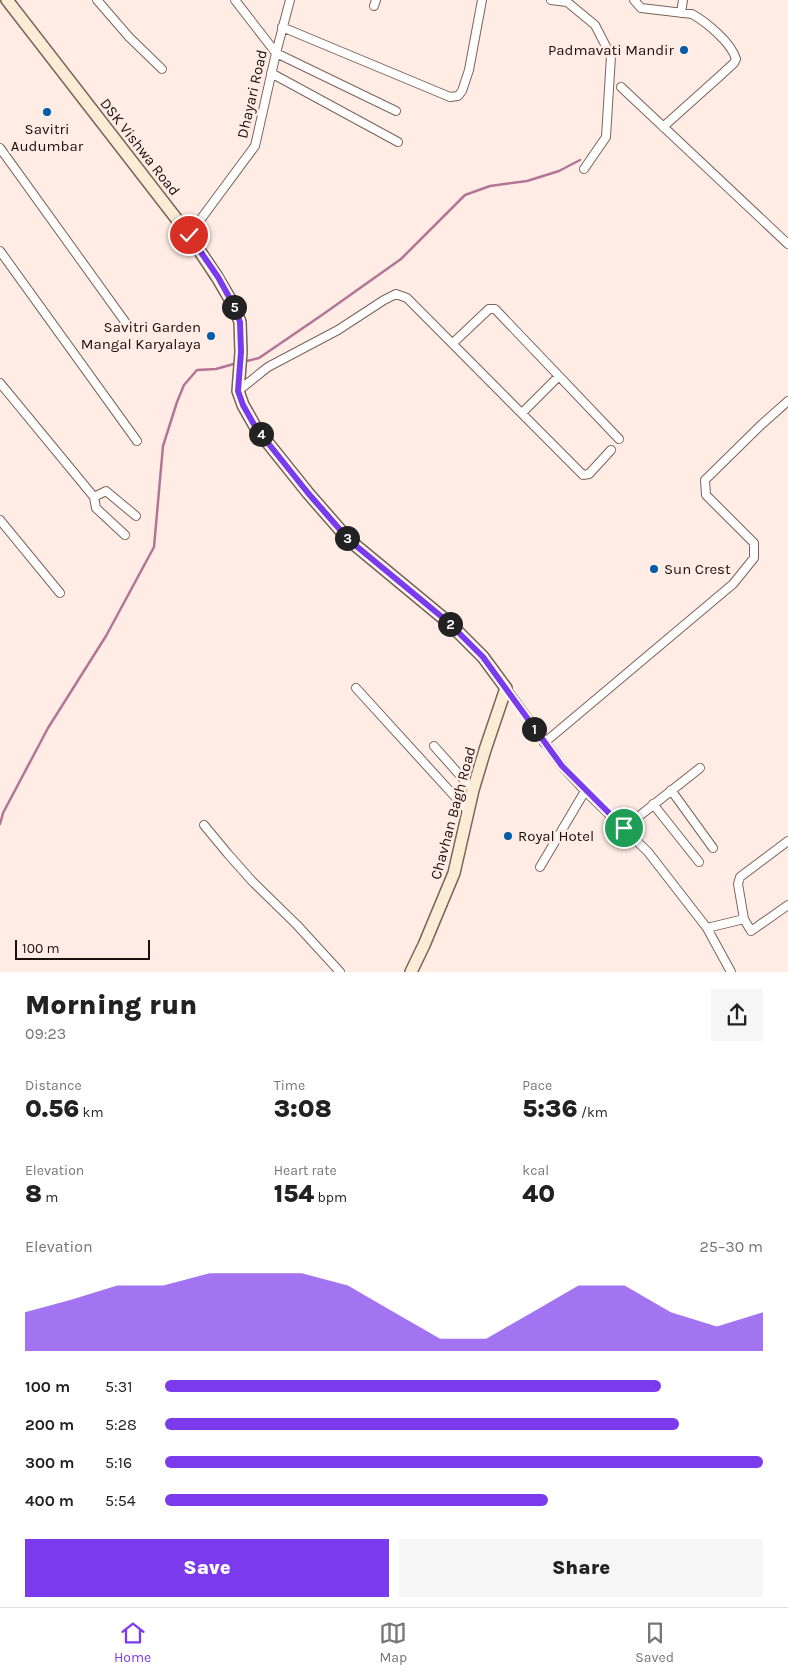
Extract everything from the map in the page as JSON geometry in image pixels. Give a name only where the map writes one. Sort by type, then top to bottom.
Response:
[{"type":"street","name":"DSK Vishwa Road","points":[[7,0],[189,235],[218,277],[234,306],[240,322],[241,352],[238,386],[243,405],[256,428],[330,520],[349,540],[448,622],[483,657],[562,766],[648,852],[708,928],[731,972]]},
{"type":"street","points":[[97,0],[129,37],[162,69]]},
{"type":"street","points":[[235,0],[276,53],[396,111]]},
{"type":"street","name":"Dhayari Road","points":[[189,235],[255,146],[290,0]]},
{"type":"street","points":[[282,27],[450,97],[458,96],[462,91],[469,70],[482,0]]},
{"type":"street","points":[[551,0],[567,2],[595,25],[611,56],[606,137],[584,169]]},
{"type":"street","points":[[634,0],[641,8],[692,14],[708,24],[731,49],[736,59],[734,63],[663,127]]},
{"type":"street","points":[[681,13],[683,0]]},
{"type":"street","points":[[271,73],[398,142]]},
{"type":"street","points":[[621,87],[788,244]]},
{"type":"street","points":[[0,148],[126,323]]},
{"type":"street","points":[[0,251],[137,441]]},
{"type":"street","points":[[238,386],[268,367],[338,330],[396,294],[407,298],[583,475],[589,474],[611,450]]},
{"type":"street","points":[[453,343],[489,309],[494,308],[619,439]]},
{"type":"street","points":[[522,414],[559,376]]},
{"type":"street","points":[[0,383],[94,497],[96,508],[125,535]]},
{"type":"street","points":[[544,743],[733,584],[754,558],[754,543],[706,495],[706,480],[788,401]]},
{"type":"street","points":[[94,497],[106,491],[136,516]]},
{"type":"street","points":[[0,520],[60,592]]},
{"type":"street","points":[[356,688],[468,811]]},
{"type":"street","name":"Chavhan Bagh Road","points":[[411,972],[424,946],[454,873],[473,790],[506,688]]},
{"type":"street","points":[[434,746],[473,790]]},
{"type":"street","points":[[624,828],[700,768]]},
{"type":"street","points":[[671,790],[713,848]]},
{"type":"street","points":[[540,867],[585,791]]},
{"type":"street","points":[[653,804],[699,862]]},
{"type":"street","points":[[204,825],[252,881],[297,925],[340,972]]},
{"type":"street","points":[[788,841],[740,877],[738,884],[744,919],[751,931],[788,905]]},
{"type":"street","points":[[708,928],[744,919]]},
{"type":"waterway","points":[[243,362],[259,358],[401,259],[465,195],[490,186],[527,181],[559,171],[580,160]]},
{"type":"waterway","points":[[0,824],[3,813],[48,728],[106,636],[154,547],[163,446],[184,385],[197,370],[216,369],[237,363]]},
{"type":"place","name":"Padmavati Mandir","points":[[684,50]]},
{"type":"place","name":"Savitri Audumbar","points":[[47,112]]},
{"type":"place","name":"Savitri Garden Mangal Karyalaya","points":[[211,336]]},
{"type":"place","name":"Sun Crest","points":[[654,569]]},
{"type":"place","name":"Royal Hotel","points":[[508,836]]},
{"type":"route","points":[[189,235],[218,277],[234,306],[240,322],[241,352],[238,391],[243,405],[256,428],[330,520],[349,540],[448,622],[483,657],[562,766],[624,828]]}]
